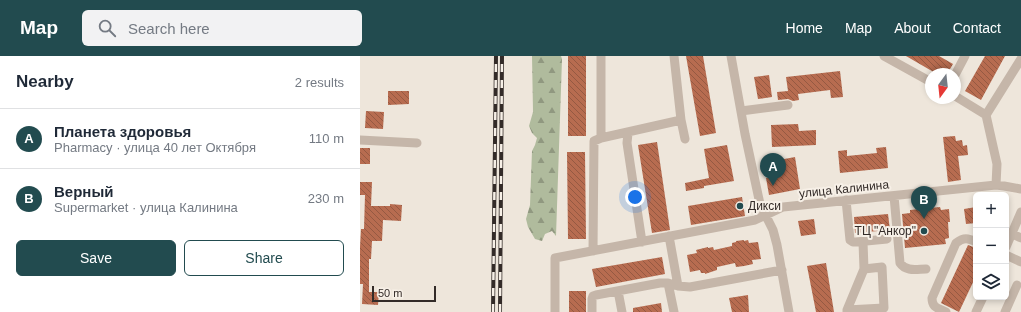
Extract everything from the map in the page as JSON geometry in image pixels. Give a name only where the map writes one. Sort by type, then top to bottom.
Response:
[{"type":"street","points":[[601,138],[602,56]]},
{"type":"street","points":[[674,56],[681,120],[685,139]]},
{"type":"street","points":[[731,56],[760,204],[773,230],[789,312]]},
{"type":"street","points":[[884,56],[925,79]]},
{"type":"street","points":[[959,68],[965,56]]},
{"type":"street","points":[[996,185],[997,164],[986,115],[1021,59]]},
{"type":"street","points":[[961,100],[986,115]]},
{"type":"street","points":[[741,111],[788,104]]},
{"type":"street","points":[[593,251],[594,141],[601,138],[681,120]]},
{"type":"street","points":[[628,133],[627,144],[642,242]]},
{"type":"street","points":[[360,140],[417,144]]},
{"type":"street","name":"улица Калинина","points":[[555,312],[555,258],[755,220],[783,207],[996,185],[1021,189]]},
{"type":"street","points":[[894,196],[900,263],[907,269],[926,269]]},
{"type":"street","points":[[846,200],[850,240],[853,242],[863,242],[887,239]]},
{"type":"street","points":[[1009,240],[1021,212]]},
{"type":"street","points":[[1012,234],[1021,238]]},
{"type":"street","points":[[669,236],[678,286]]},
{"type":"street","points":[[946,312],[935,307],[932,303],[932,298],[956,243],[962,239],[973,241]]},
{"type":"street","points":[[863,242],[864,269],[847,311],[884,308],[882,267],[864,269]]},
{"type":"street","points":[[1009,256],[1021,262]]},
{"type":"street","points":[[592,312],[592,299],[593,296],[596,295],[660,283],[690,287],[782,270]]},
{"type":"street","points":[[668,283],[674,312]]},
{"type":"street","points":[[1005,312],[1017,285]]},
{"type":"street","points":[[618,291],[622,312]]},
{"type":"street","points":[[976,312],[982,300]]},
{"type":"green space","points":[[532,56],[561,56],[562,59],[556,236],[552,231],[545,234],[542,241],[535,239],[528,227],[526,219],[530,205],[532,151],[537,138],[532,133],[529,126],[533,112]]},
{"type":"building","points":[[568,56],[586,56],[586,136],[568,136]]},
{"type":"building","points":[[686,56],[703,56],[716,133],[700,136]]},
{"type":"building","points":[[906,56],[939,56],[953,64],[951,68],[927,68]]},
{"type":"building","points":[[985,56],[1005,56],[981,100],[965,91]]},
{"type":"building","points":[[840,71],[843,97],[831,98],[830,90],[798,94],[799,100],[778,100],[777,92],[788,91],[786,77]]},
{"type":"building","points":[[769,75],[772,97],[758,99],[754,77]]},
{"type":"building","points":[[388,91],[409,91],[409,104],[388,105]]},
{"type":"building","points":[[366,111],[384,112],[383,129],[365,128]]},
{"type":"building","points":[[798,124],[799,131],[816,130],[816,145],[772,147],[771,125]]},
{"type":"building","points":[[955,136],[956,141],[962,140],[963,146],[967,145],[968,155],[958,156],[961,180],[948,182],[943,137]]},
{"type":"building","points":[[657,142],[670,230],[652,233],[638,145]]},
{"type":"building","points":[[727,145],[734,181],[704,186],[704,188],[686,191],[685,183],[709,178],[704,149]]},
{"type":"building","points":[[886,147],[888,168],[840,173],[838,151],[847,150],[847,156],[877,153],[876,148]]},
{"type":"building","points":[[360,148],[370,148],[370,164],[360,164]]},
{"type":"building","points":[[567,152],[585,152],[586,239],[568,239]]},
{"type":"building","points":[[795,157],[800,189],[769,195],[766,178],[782,176],[779,160]]},
{"type":"building","points":[[360,182],[372,182],[371,206],[390,206],[390,204],[402,205],[401,221],[383,220],[382,241],[372,241],[371,259],[369,259],[369,292],[379,292],[378,305],[362,304],[363,284],[360,284],[360,247],[361,229],[364,229],[365,195],[360,195]]},
{"type":"building","points":[[742,197],[745,216],[691,225],[688,206]]},
{"type":"building","name":"ТЦ \"Анкор\"","points":[[940,207],[941,210],[949,209],[949,238],[945,239],[946,244],[905,248],[902,214],[910,213],[910,210]]},
{"type":"building","points":[[973,208],[973,223],[966,224],[964,209]]},
{"type":"building","points":[[888,214],[890,230],[855,233],[854,217]]},
{"type":"building","points":[[814,219],[816,234],[801,236],[798,221]]},
{"type":"building","points":[[748,240],[749,243],[758,242],[761,259],[752,260],[753,264],[744,266],[736,267],[735,263],[717,267],[717,270],[705,274],[701,273],[700,270],[690,272],[687,255],[697,253],[696,250],[708,247],[713,247],[714,250],[732,246],[732,243],[736,241]]},
{"type":"building","points":[[968,245],[973,247],[973,282],[959,312],[941,303]]},
{"type":"building","points":[[662,257],[665,274],[596,287],[592,269]]},
{"type":"building","points":[[826,263],[834,312],[816,312],[807,266]]},
{"type":"building","points":[[569,291],[586,291],[586,312],[569,312]]},
{"type":"building","points":[[748,295],[749,312],[732,312],[729,298]]},
{"type":"building","points":[[661,303],[662,312],[633,312],[633,308]]},
{"type":"railway","points":[[493,312],[496,56]]},
{"type":"railway","points":[[500,312],[502,56]]},
{"type":"place","name":"Планета здоровья","points":[[773,186]]},
{"type":"place","name":"Дикси","points":[[740,206]]},
{"type":"place","name":"Верный","points":[[924,219]]},
{"type":"place","name":"ТЦ \"Анкор\"","points":[[924,231]]}]
